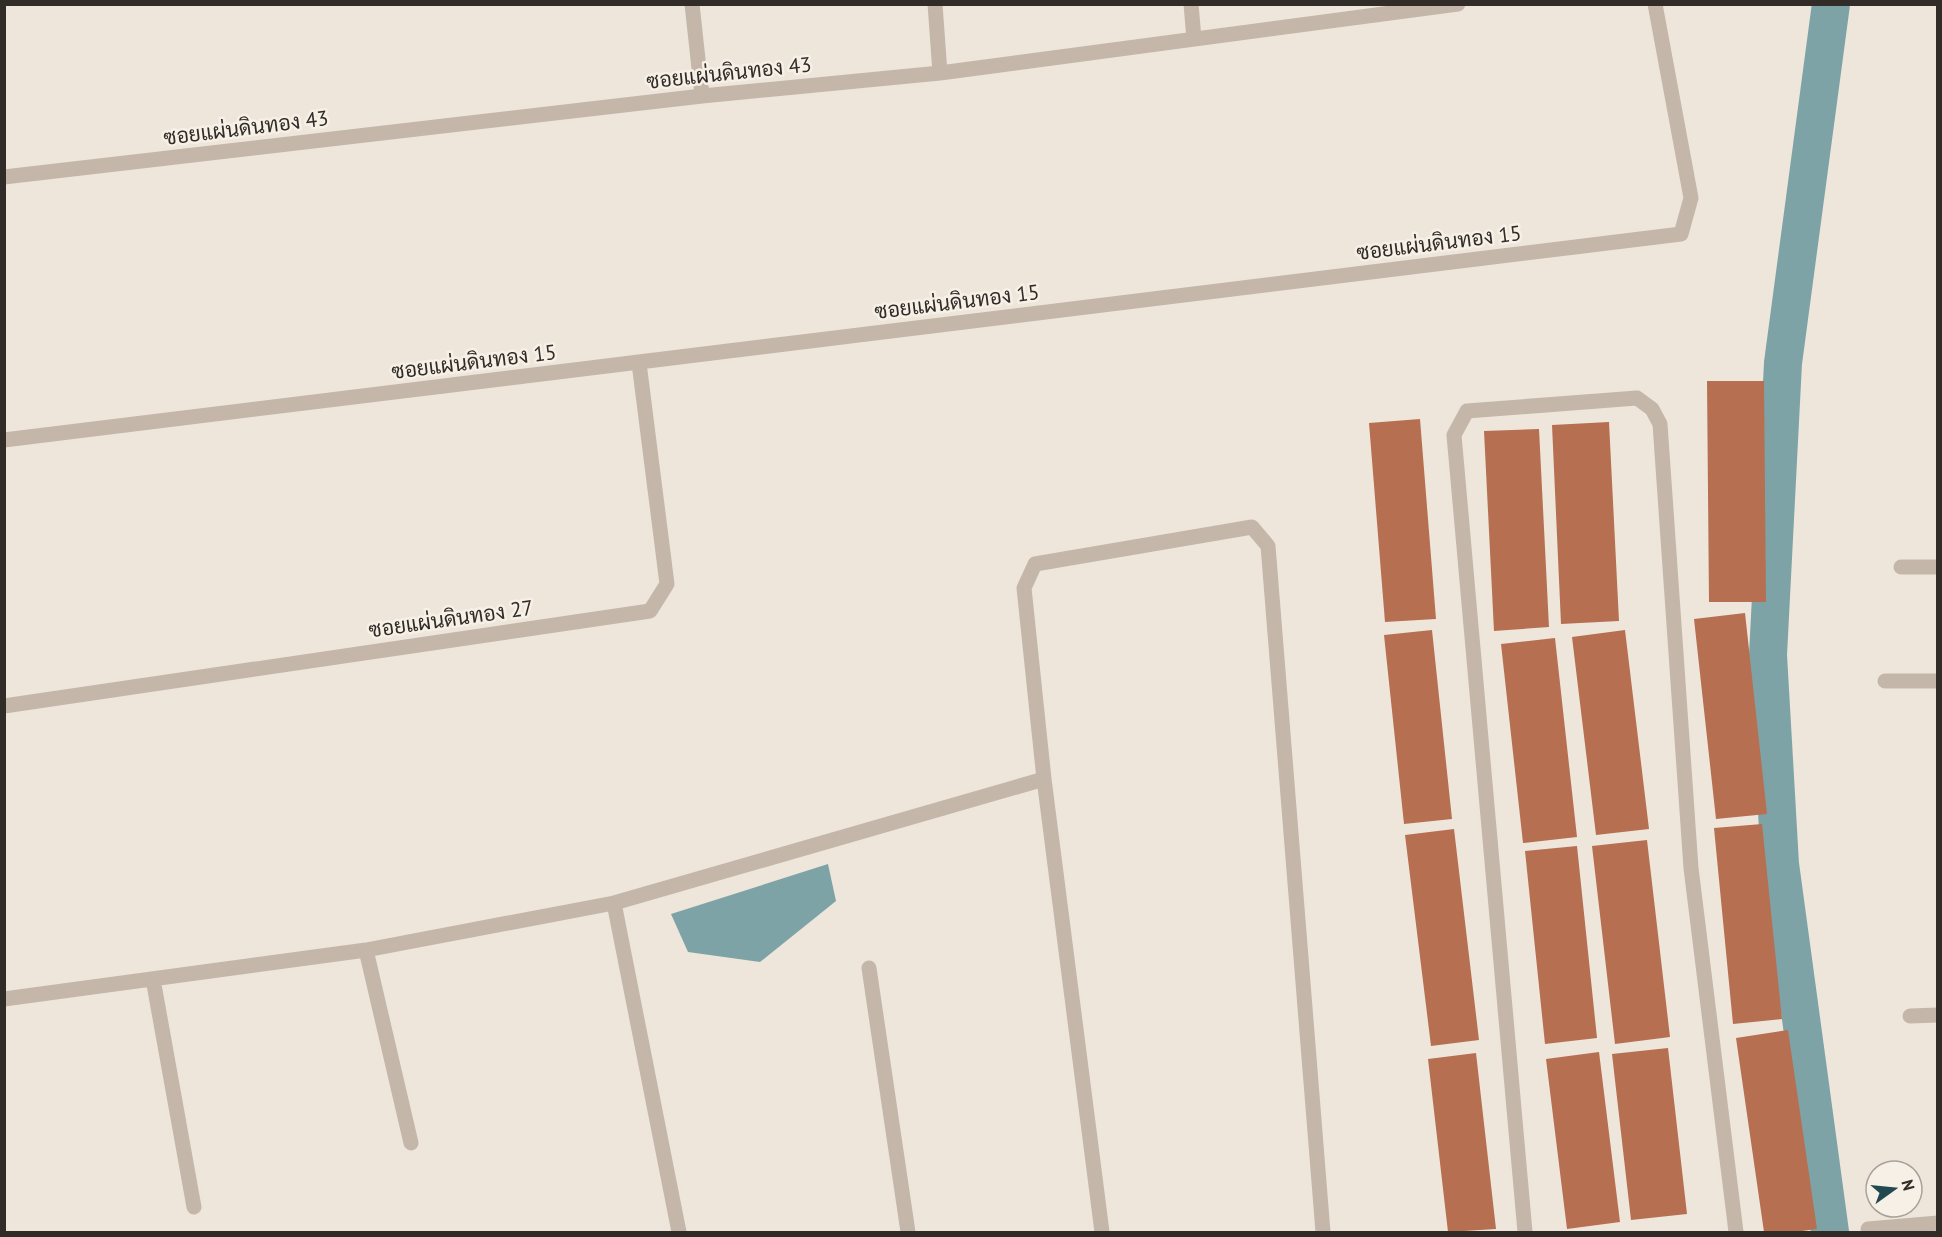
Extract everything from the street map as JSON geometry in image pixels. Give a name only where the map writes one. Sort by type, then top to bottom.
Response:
[{"type":"street","points":[[692,4],[702,96]]},
{"type":"street","points":[[935,4],[940,73]]},
{"type":"street","points":[[1191,4],[1194,39]]},
{"type":"street","name":"ซอยแผ่นดินทอง 43","points":[[4,177],[702,96],[940,73],[1458,4]]},
{"type":"street","name":"ซอยแผ่นดินทอง 15","points":[[4,440],[1682,234],[1690,198],[1655,4]]},
{"type":"street","name":"ซอยแผ่นดินทอง 27","points":[[4,706],[650,611],[667,584],[639,363]]},
{"type":"street","points":[[1525,1233],[1454,435],[1467,411],[1637,398],[1652,410],[1660,424],[1691,868],[1736,1233]]},
{"type":"street","points":[[1102,1233],[1044,779],[1024,588],[1035,564],[1252,527],[1268,546],[1323,1233]]},
{"type":"street","points":[[1901,567],[1938,567]]},
{"type":"street","points":[[1885,681],[1938,681]]},
{"type":"street","points":[[4,999],[366,950],[614,903],[1044,779]]},
{"type":"street","points":[[614,903],[679,1233]]},
{"type":"street","points":[[366,950],[411,1143]]},
{"type":"street","points":[[869,968],[908,1233]]},
{"type":"street","points":[[153,979],[194,1208]]},
{"type":"street","points":[[1910,1016],[1938,1015]]},
{"type":"street","points":[[1868,1229],[1938,1223]]},
{"type":"water","points":[[828,864],[836,901],[760,962],[688,952],[671,914]]},
{"type":"building","points":[[1707,381],[1764,381],[1766,602],[1709,602]]},
{"type":"building","points":[[1420,419],[1436,619],[1385,622],[1369,423]]},
{"type":"building","points":[[1609,422],[1619,621],[1561,624],[1552,425]]},
{"type":"building","points":[[1539,429],[1549,627],[1494,631],[1484,431]]},
{"type":"building","points":[[1745,613],[1767,814],[1716,819],[1694,619]]},
{"type":"building","points":[[1432,630],[1452,819],[1404,824],[1384,635]]},
{"type":"building","points":[[1625,630],[1649,829],[1596,835],[1572,637]]},
{"type":"building","points":[[1555,638],[1577,837],[1523,843],[1501,644]]},
{"type":"building","points":[[1762,824],[1782,1019],[1733,1024],[1714,828]]},
{"type":"building","points":[[1454,829],[1479,1040],[1431,1046],[1405,835]]},
{"type":"building","points":[[1647,840],[1670,1037],[1615,1044],[1592,846]]},
{"type":"building","points":[[1577,846],[1597,1038],[1545,1044],[1525,851]]},
{"type":"building","points":[[1788,1030],[1817,1229],[1764,1232],[1736,1038]]},
{"type":"building","points":[[1668,1048],[1687,1214],[1631,1220],[1612,1054]]},
{"type":"building","points":[[1599,1052],[1620,1222],[1567,1229],[1546,1059]]},
{"type":"building","points":[[1476,1053],[1496,1229],[1448,1232],[1428,1059]]},
{"type":"waterway","points":[[1830,1232],[1780,864],[1768,655],[1783,363],[1831,4]]}]
